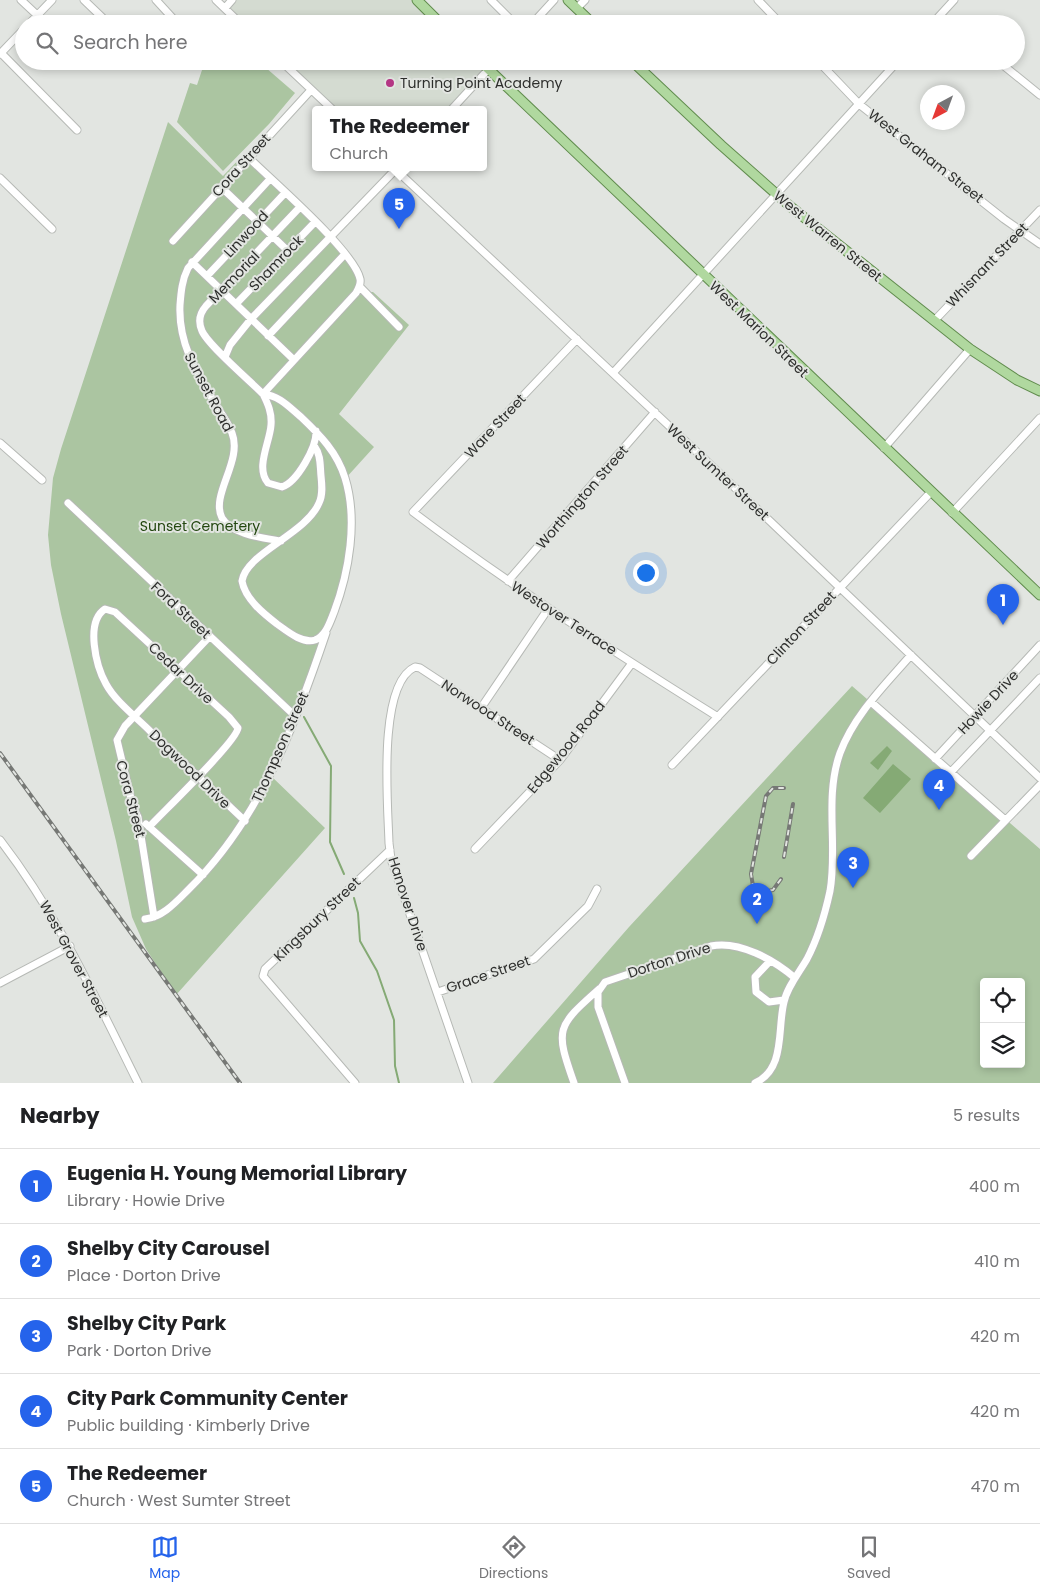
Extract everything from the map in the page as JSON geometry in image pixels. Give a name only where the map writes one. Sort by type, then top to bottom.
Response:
[{"type":"main road","points":[[416,0],[432,15]]},
{"type":"main road","points":[[568,0],[584,15]]},
{"type":"main road","name":"West Marion Street","points":[[490,70],[703,276],[1040,595]]},
{"type":"main road","name":"West Warren Street","points":[[642,70],[776,194],[934,321],[970,349],[1017,380],[1039,389]]},
{"type":"street","points":[[21,0],[37,15],[52,0]]},
{"type":"street","points":[[84,0],[100,15]]},
{"type":"street","points":[[156,0],[170,15]]},
{"type":"street","points":[[216,0],[231,15]]},
{"type":"street","points":[[224,8],[232,0]]},
{"type":"street","points":[[490,0],[506,15]]},
{"type":"street","points":[[540,15],[554,0]]},
{"type":"street","points":[[577,8],[584,0]]},
{"type":"street","points":[[758,0],[772,15]]},
{"type":"street","points":[[941,15],[954,0]]},
{"type":"street","points":[[15,38],[0,53],[15,68]]},
{"type":"street","points":[[17,70],[77,130]]},
{"type":"street","points":[[290,70],[329,106]]},
{"type":"street","points":[[454,106],[488,70]]},
{"type":"street","name":"West Graham Street","points":[[827,70],[859,104],[1020,231],[1040,244]]},
{"type":"street","points":[[613,373],[890,70]]},
{"type":"street","points":[[1009,70],[1040,95]]},
{"type":"street","name":"Cora Street","points":[[173,241],[311,90]]},
{"type":"street","points":[[248,157],[330,236],[358,273],[360,287],[399,327]]},
{"type":"street","points":[[225,357],[230,345],[251,319],[393,171]]},
{"type":"street","name":"West Sumter Street","points":[[399,171],[1040,778]]},
{"type":"street","points":[[0,178],[52,229]]},
{"type":"street","name":"Sunset Road","points":[[270,179],[192,262],[181,287],[180,330],[195,368],[233,434],[235,447],[221,498],[222,516],[228,524],[242,531],[281,541]]},
{"type":"street","points":[[222,187],[288,251]]},
{"type":"street","name":"Linwood","points":[[207,276],[285,193]]},
{"type":"street","name":"Memorial","points":[[263,394],[204,335],[199,319],[201,311],[300,207]]},
{"type":"street","name":"Whisnant Street","points":[[934,321],[1040,210]]},
{"type":"street","name":"Shamrock","points":[[236,304],[315,222]]},
{"type":"street","points":[[268,336],[345,254]]},
{"type":"street","points":[[192,262],[293,359]]},
{"type":"street","points":[[315,447],[286,486],[277,488],[266,480],[262,471],[271,424],[268,405],[263,394],[360,287]]},
{"type":"street","name":"Ware Street","points":[[413,512],[577,339]]},
{"type":"street","points":[[884,448],[970,349]]},
{"type":"street","name":"Thompson Street","points":[[145,919],[164,912],[203,875],[245,821],[266,784],[295,716],[342,591],[349,551],[350,508],[348,492],[341,468],[330,447],[316,431],[281,400],[263,394]]},
{"type":"street","name":"Worthington Street","points":[[508,581],[655,412]]},
{"type":"street","points":[[952,512],[1040,418]]},
{"type":"street","points":[[281,541],[301,525],[320,502],[322,488],[319,456],[315,447],[316,431]]},
{"type":"street","points":[[0,443],[42,480]]},
{"type":"street","name":"Clinton Street","points":[[672,765],[930,492]]},
{"type":"street","name":"Ford Street","points":[[68,503],[295,716]]},
{"type":"street","name":"Westover Terrace","points":[[413,512],[548,609],[718,717]]},
{"type":"street","name":"Thompson Street","points":[[281,541],[246,570],[242,581],[245,590],[274,622],[296,637],[314,640],[323,634],[330,623]]},
{"type":"street","name":"Cedar Drive","points":[[135,716],[106,685],[95,651],[93,632],[99,613],[109,608],[229,716],[238,728],[237,734],[198,776]]},
{"type":"street","points":[[481,708],[548,609]]},
{"type":"street","name":"Cora Street","points":[[154,917],[138,817],[132,807],[117,745],[121,731],[210,636]]},
{"type":"street","name":"Howie Drive","points":[[935,759],[1040,645]]},
{"type":"street","points":[[755,1083],[766,1077],[774,1065],[784,1000],[794,978],[807,958],[822,922],[830,891],[834,859],[831,802],[840,754],[851,730],[871,702],[911,655]]},
{"type":"street","name":"Edgewood Road","points":[[475,849],[560,760],[632,663]]},
{"type":"street","name":"Norwood Street","points":[[415,667],[428,672],[560,760]]},
{"type":"street","name":"Hanover Drive","points":[[415,667],[402,680],[390,711],[390,850],[468,1083]]},
{"type":"street","name":"Howie Drive","points":[[950,772],[1040,678]]},
{"type":"street","points":[[871,702],[1005,820]]},
{"type":"street","name":"Dogwood Drive","points":[[135,716],[245,821]]},
{"type":"street","points":[[149,826],[198,776]]},
{"type":"street","points":[[971,856],[1040,785]]},
{"type":"street","points":[[138,817],[203,875]]},
{"type":"street","name":"West Grover Street","points":[[0,840],[40,895],[70,946],[138,1083]]},
{"type":"street","name":"Kingsbury Street","points":[[355,1083],[263,976],[265,969],[390,850]]},
{"type":"street","name":"Grace Street","points":[[438,992],[534,959],[588,906],[597,889]]},
{"type":"street","name":"Dorton Drive","points":[[574,1083],[562,1048],[563,1031],[572,1013],[609,980],[719,944],[730,944],[770,961],[794,978]]},
{"type":"street","points":[[0,983],[70,946]]},
{"type":"street","points":[[770,961],[758,971],[755,977],[756,992],[770,1002],[784,1000]]},
{"type":"street","points":[[599,989],[598,1007],[625,1083]]},
{"type":"shaded area","points":[[232,0],[417,0],[432,15],[232,15],[225,8]]},
{"type":"shaded area","name":"Turning Point Academy","points":[[291,70],[488,70],[455,106],[329,106]]},
{"type":"shaded area","points":[[887,746],[892,751],[878,770],[870,763]]},
{"type":"shaded area","points":[[893,764],[911,779],[880,813],[863,798]]},
{"type":"green space","points":[[202,70],[268,70],[295,93],[269,124],[223,171],[177,122],[190,83],[197,85]]},
{"type":"green space","name":"Sunset Cemetery","points":[[168,122],[223,176],[244,154],[330,236],[348,257],[365,292],[373,292],[409,325],[339,414],[374,447],[345,479],[350,515],[342,591],[270,775],[325,828],[176,995],[146,949],[132,917],[116,841],[61,614],[51,565],[48,535],[53,478],[61,449]]},
{"type":"green space","points":[[852,686],[1040,849],[1040,1083],[493,1083],[629,927]]},
{"type":"waterway","points":[[304,717],[331,766],[330,842],[344,874]]},
{"type":"waterway","points":[[354,898],[358,913],[360,941],[377,971],[394,1020],[395,1066],[399,1083]]},
{"type":"railway","points":[[0,753],[240,1083]]},
{"type":"railway","points":[[781,879],[773,890],[763,892],[753,886],[751,874],[766,796],[773,788],[784,788]]},
{"type":"railway","points":[[784,857],[793,804]]},
{"type":"place","name":"Turning Point Academy","points":[[390,83]]},
{"type":"place","name":"The Redeemer","points":[[399,229]]},
{"type":"place","name":"Eugenia H. Young Memorial Library","points":[[1003,625]]},
{"type":"place","name":"City Park Community Center","points":[[939,810]]},
{"type":"place","name":"Shelby City Park","points":[[853,888]]},
{"type":"place","name":"Shelby City Carousel","points":[[757,924]]}]
